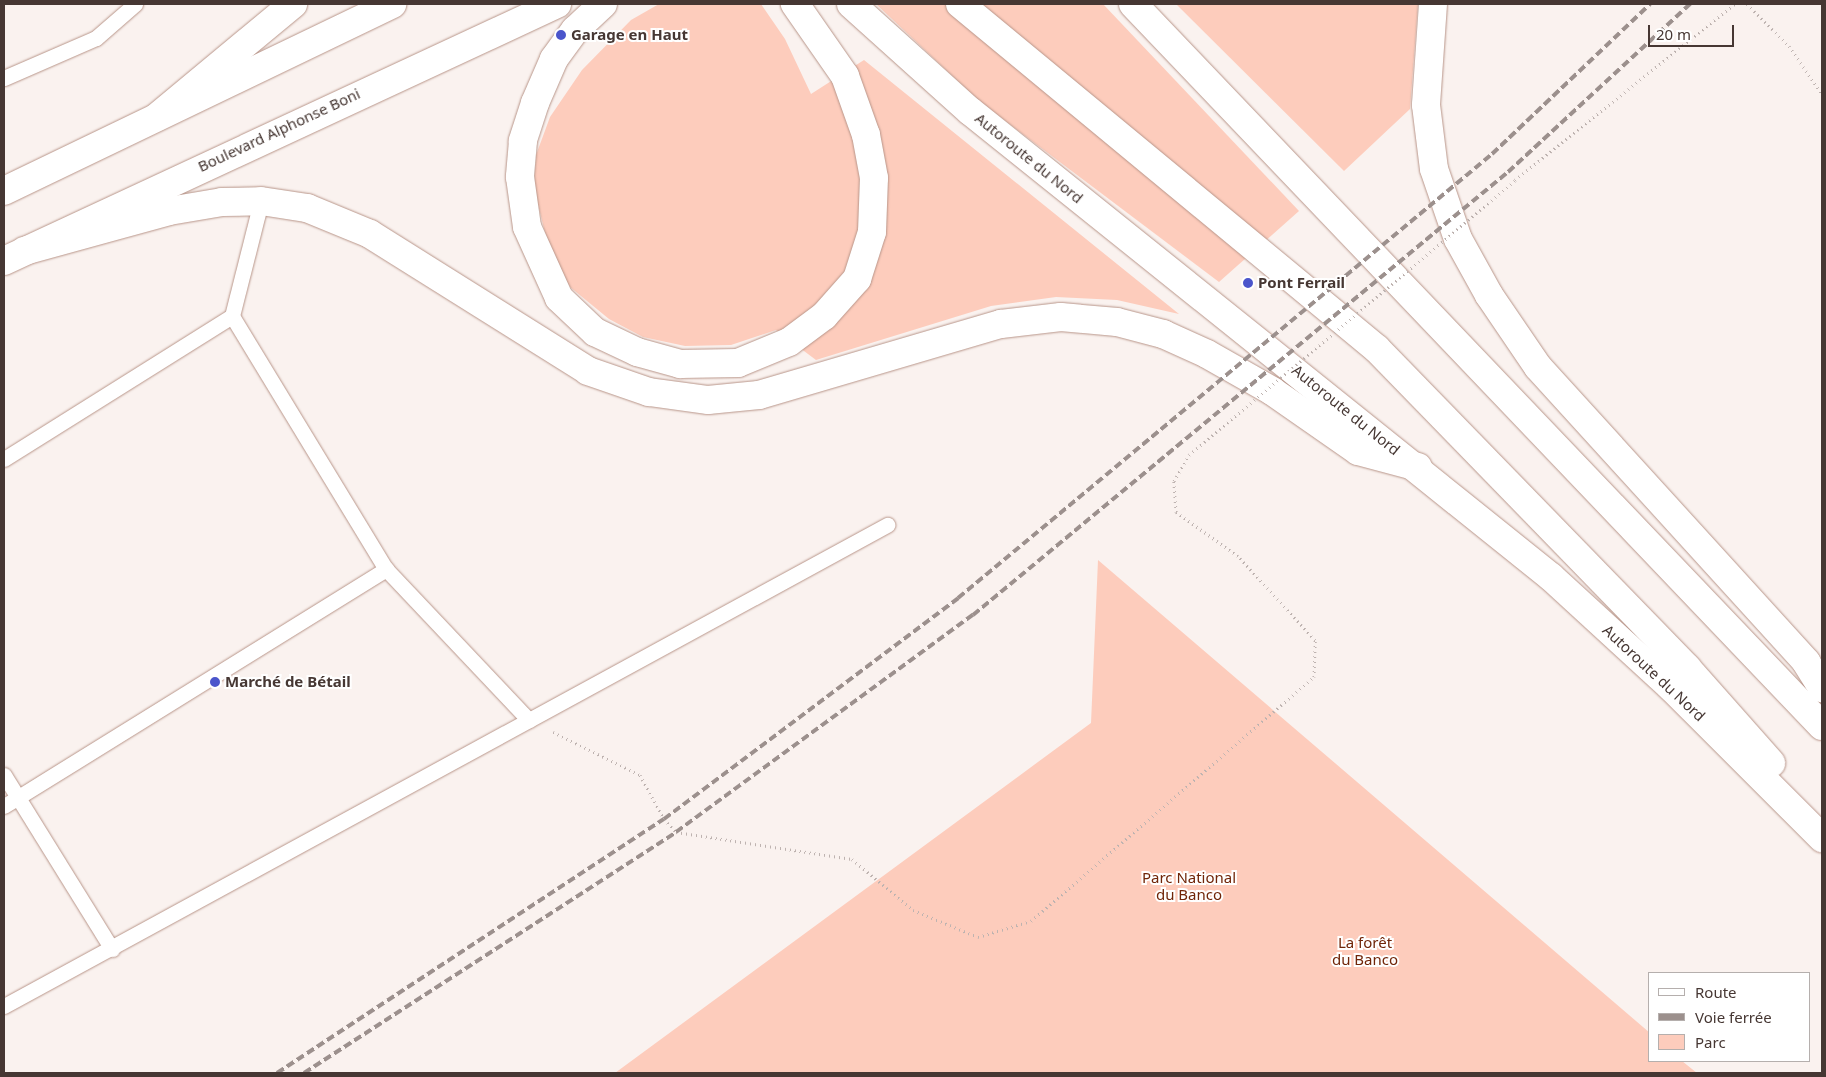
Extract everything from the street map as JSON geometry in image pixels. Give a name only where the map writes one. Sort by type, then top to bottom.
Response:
[{"type":"main road","points":[[157,117],[293,4]]},
{"type":"main road","points":[[4,191],[392,4]]},
{"type":"main road","name":"Boulevard Alphonse Boni","points":[[14,256],[557,4]]},
{"type":"main road","points":[[603,4],[575,30],[554,60],[535,103],[523,141],[520,177],[527,227],[559,298],[595,332],[637,352],[680,364],[738,363],[790,342],[824,316],[857,279],[872,232],[874,178],[866,135],[845,76],[795,4]]},
{"type":"main road","name":"Autoroute du Nord","points":[[851,4],[970,111],[1418,467],[1551,577],[1822,838]]},
{"type":"main road","points":[[960,4],[1377,349],[1687,668],[1822,821]]},
{"type":"main road","points":[[1132,4],[1822,726]]},
{"type":"main road","points":[[1433,4],[1426,105],[1434,169],[1458,239],[1490,295],[1538,367],[1806,662],[1822,688]]},
{"type":"main road","points":[[14,256],[169,211],[261,201],[307,208],[370,234],[544,346],[588,371],[649,392],[708,400],[759,395],[1001,324],[1061,317],[1117,322],[1163,334],[1207,354],[1272,391],[1358,451],[1418,467]]},
{"type":"lane","points":[[4,78],[96,38],[135,4]]},
{"type":"lane","points":[[4,459],[232,316],[261,201]]},
{"type":"lane","points":[[232,316],[386,569],[529,720]]},
{"type":"lane","points":[[4,1006],[112,949],[887,525]]},
{"type":"lane","points":[[4,806],[386,569]]},
{"type":"lane","points":[[4,776],[112,949]]},
{"type":"path","points":[[529,720],[640,775],[664,819],[676,832],[852,859],[913,910],[978,937],[1031,920],[1314,677],[1315,640],[1238,556],[1176,512],[1174,481],[1189,455],[1515,180],[1735,4]]},
{"type":"path","points":[[1747,4],[1789,46],[1822,94]]},
{"type":"green space","points":[[659,4],[761,4],[785,39],[811,94],[864,60],[1179,314],[1117,300],[1056,297],[991,306],[816,360],[776,330],[731,345],[685,346],[643,337],[609,319],[570,287],[549,249],[534,188],[536,155],[550,117],[582,70],[631,20]]},
{"type":"green space","points":[[876,4],[1103,4],[1299,211],[1219,282],[979,101]]},
{"type":"green space","points":[[1176,4],[1418,4],[1410,109],[1344,171]]},
{"type":"green space","name":"Parc National du Banco","points":[[1098,560],[1648,1031],[1648,1062],[1683,1062],[1697,1073],[615,1073],[1091,723]]},
{"type":"railway","points":[[277,1073],[664,819],[958,598],[1492,154],[1650,4]]},
{"type":"railway","points":[[304,1073],[676,832],[973,615],[1508,172],[1690,4]]},
{"type":"place","name":"Garage en Haut","points":[[561,35]]},
{"type":"place","name":"Pont Ferrail","points":[[1248,283]]},
{"type":"place","name":"Marché de Bétail","points":[[215,682]]},
{"type":"park label","name":"La forêt du Banco","points":[[1365,950]]}]
